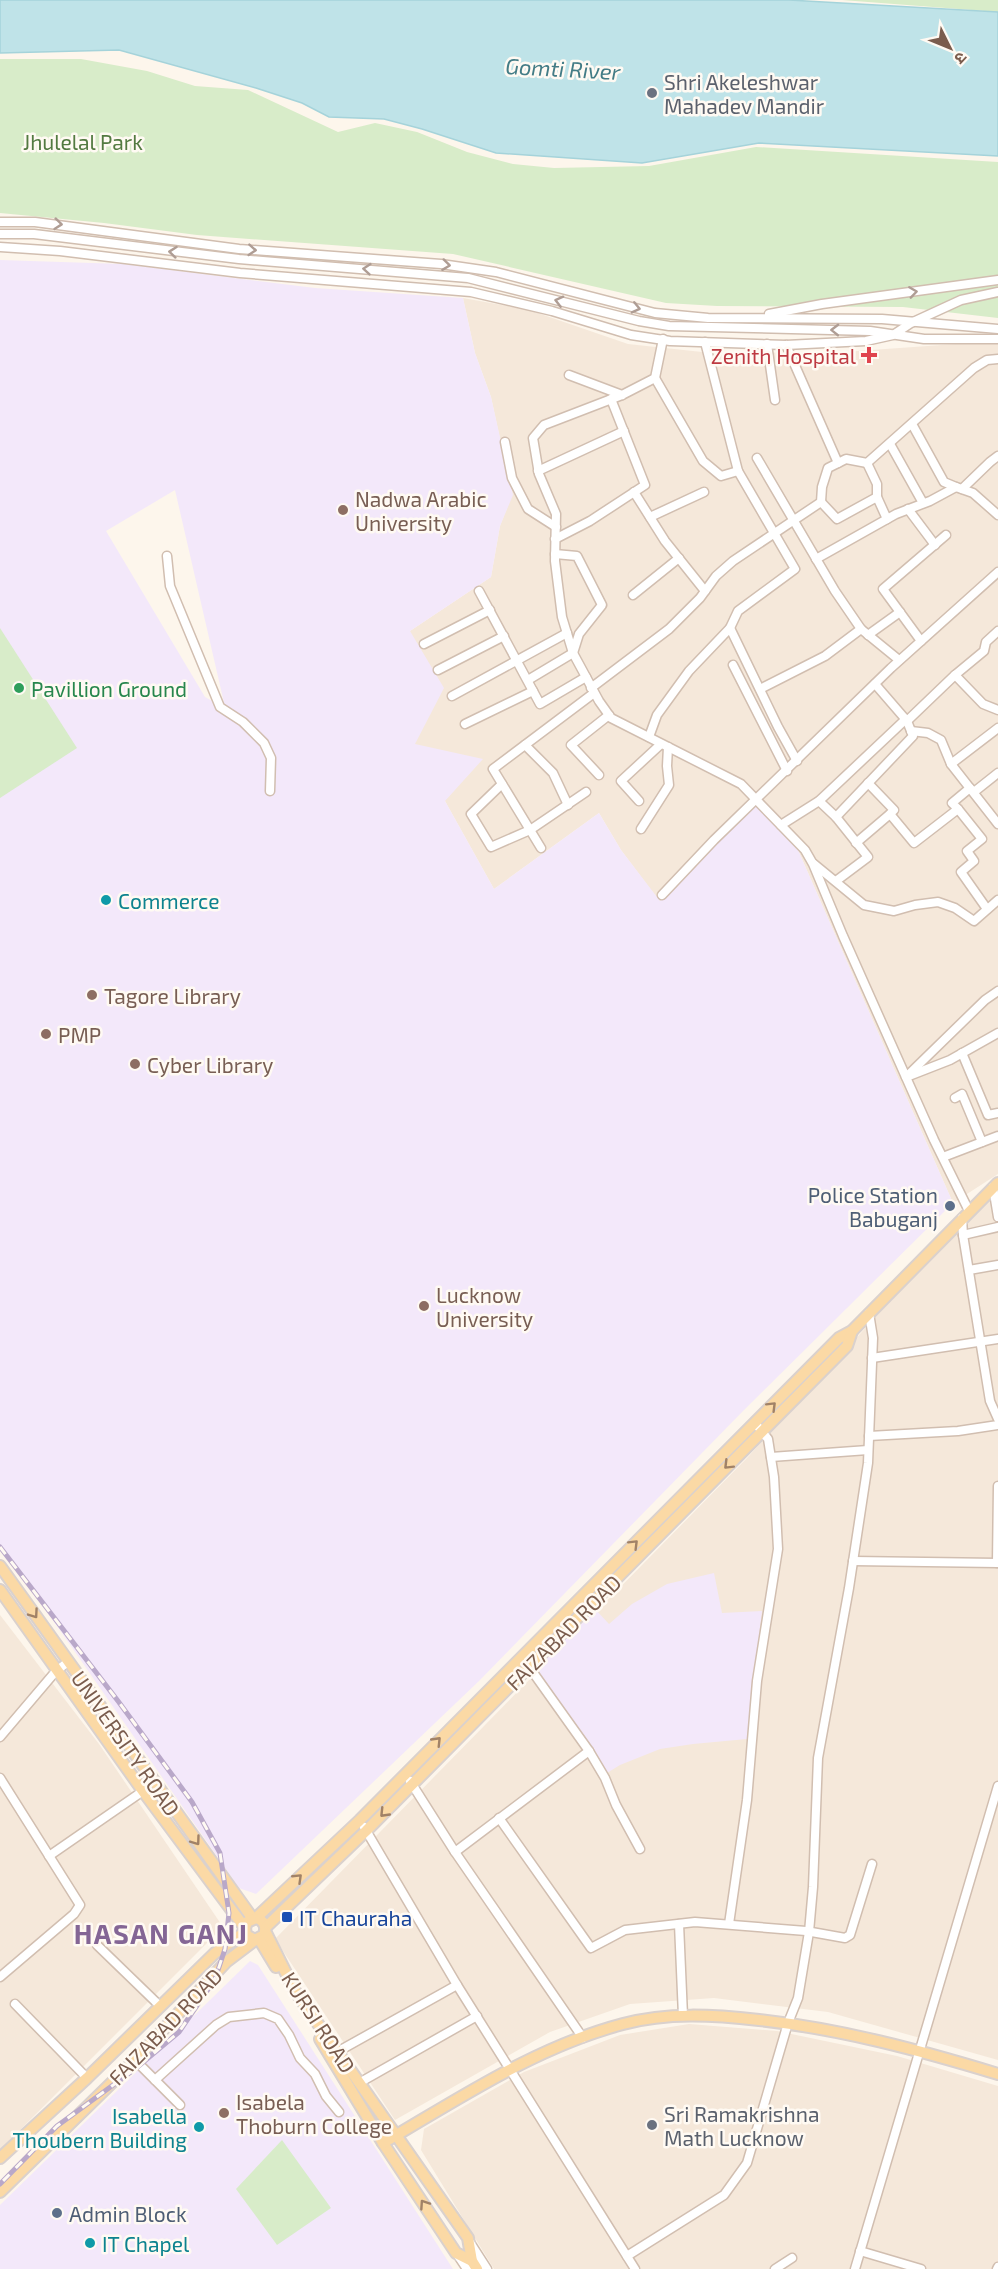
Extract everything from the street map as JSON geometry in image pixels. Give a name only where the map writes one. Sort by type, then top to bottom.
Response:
[{"type":"main road","name":"FAIZABAD ROAD","points":[[0,2192],[135,2060],[226,1962],[261,1934],[366,1831],[529,1666],[758,1427],[839,1338],[852,1331],[995,1185]]},
{"type":"main road","name":"FAIZABAD ROAD","points":[[254,1919],[360,1820],[519,1658],[758,1427]]},
{"type":"main road","name":"UNIVERSITY ROAD","points":[[0,1566],[4,1579],[68,1662],[254,1919]]},
{"type":"main road","name":"UNIVERSITY ROAD","points":[[0,1590],[56,1671],[245,1930]]},
{"type":"main road","points":[[254,1919],[262,1921],[261,1934],[249,1937],[245,1930],[247,1922],[254,1919]]},
{"type":"main road","name":"FAIZABAD ROAD","points":[[0,2158],[87,2078],[215,1953],[245,1930]]},
{"type":"main road","name":"KURSI ROAD","points":[[261,1934],[294,1991],[468,2238],[472,2266]]},
{"type":"main road","name":"KURSI ROAD","points":[[261,1934],[383,2143],[456,2253],[472,2266]]},
{"type":"main road","points":[[383,2143],[511,2069],[622,2024],[659,2017],[716,2015],[788,2023],[858,2035],[998,2074]]},
{"type":"street","points":[[0,222],[35,222],[239,249],[441,264],[496,272],[655,313],[708,318],[882,319],[998,329]]},
{"type":"street","points":[[0,234],[33,234],[197,254],[468,278],[639,321],[669,326],[870,331],[924,339],[998,339]]},
{"type":"street","points":[[0,247],[60,251],[240,273],[471,292],[552,311],[630,334],[663,339],[767,345],[866,341],[893,335],[911,323],[962,300],[998,292]]},
{"type":"street","points":[[751,318],[822,304],[998,280]]},
{"type":"street","points":[[663,339],[655,378],[703,461],[721,476],[738,471]]},
{"type":"street","points":[[649,737],[657,715],[689,671],[730,627],[738,611],[795,569],[738,471],[705,342]]},
{"type":"street","points":[[767,345],[775,400]]},
{"type":"street","points":[[786,345],[838,463]]},
{"type":"street","points":[[867,463],[974,368],[987,360],[998,359]]},
{"type":"street","points":[[569,375],[622,395]]},
{"type":"street","points":[[655,378],[622,395],[544,425],[533,438],[538,471],[556,514],[555,554],[562,617],[573,653],[611,718],[741,784],[805,850],[813,864],[835,919],[943,1157],[966,1214],[963,1235],[990,1401],[998,1419]]},
{"type":"street","points":[[555,539],[590,521],[645,484],[611,399]]},
{"type":"street","points":[[912,424],[944,482],[973,493],[998,515]]},
{"type":"street","points":[[538,471],[624,431]]},
{"type":"street","points":[[505,442],[512,478],[528,509],[556,527]]},
{"type":"street","points":[[890,444],[923,503]]},
{"type":"street","points":[[816,559],[896,514],[959,488],[998,456]]},
{"type":"street","points":[[757,458],[816,559],[865,632],[899,660]]},
{"type":"street","points":[[867,463],[846,459],[828,468],[822,487],[821,502],[837,519],[877,497]]},
{"type":"street","points":[[867,463],[877,484],[877,497],[887,519]]},
{"type":"street","points":[[634,492],[679,558],[705,591]]},
{"type":"street","points":[[650,517],[704,492]]},
{"type":"street","points":[[877,497],[896,514]]},
{"type":"street","points":[[541,848],[493,769],[669,629],[716,576],[733,561],[821,502]]},
{"type":"street","points":[[908,509],[935,545]]},
{"type":"street","points":[[921,641],[883,590],[946,535]]},
{"type":"street","points":[[528,680],[573,653],[579,634],[602,605],[577,556],[555,554]]},
{"type":"street","points":[[167,556],[170,586],[220,707],[243,722],[264,743],[271,758],[270,791]]},
{"type":"street","points":[[633,595],[679,558]]},
{"type":"street","points":[[662,895],[714,840],[899,660],[998,572]]},
{"type":"street","points":[[479,591],[540,704],[586,677]]},
{"type":"street","points":[[424,644],[490,610]]},
{"type":"street","points":[[760,689],[825,656],[900,612]]},
{"type":"street","points":[[730,627],[797,761]]},
{"type":"street","points":[[781,825],[819,801],[984,651],[986,642],[998,631]]},
{"type":"street","points":[[452,696],[567,633]]},
{"type":"street","points":[[438,670],[504,636]]},
{"type":"street","points":[[733,665],[787,771]]},
{"type":"street","points":[[955,675],[983,704],[997,708]]},
{"type":"street","points":[[836,817],[913,736],[906,720],[875,684]]},
{"type":"street","points":[[465,724],[533,691]]},
{"type":"street","points":[[599,775],[570,745],[609,715]]},
{"type":"street","points":[[951,764],[998,728]]},
{"type":"street","points":[[911,731],[928,733],[941,740],[951,764],[998,824]]},
{"type":"street","points":[[525,745],[553,773],[568,805]]},
{"type":"street","points":[[639,801],[621,781],[664,745]]},
{"type":"street","points":[[641,829],[669,785],[664,745]]},
{"type":"street","points":[[987,909],[960,872],[974,861],[967,851],[982,839],[952,802],[998,773]]},
{"type":"street","points":[[856,843],[894,810],[868,783]]},
{"type":"street","points":[[502,784],[471,814],[491,846],[530,830],[586,792]]},
{"type":"street","points":[[819,801],[836,817],[868,857],[836,881]]},
{"type":"street","points":[[890,814],[914,843],[958,809]]},
{"type":"street","points":[[813,864],[864,904],[878,909],[894,911],[938,902],[955,908],[974,921],[998,900]]},
{"type":"street","points":[[906,1077],[985,1000],[998,991]]},
{"type":"street","points":[[906,1077],[962,1053],[998,1033]]},
{"type":"street","points":[[962,1053],[988,1115],[998,1113]]},
{"type":"street","points":[[977,1088],[959,1096],[982,1142]]},
{"type":"street","points":[[943,1157],[998,1136]]},
{"type":"street","points":[[995,1185],[998,1217]]},
{"type":"street","points":[[963,1235],[998,1227]]},
{"type":"street","points":[[969,1270],[998,1265]]},
{"type":"street","points":[[627,2256],[724,2195],[739,2177],[747,2163],[788,2023],[798,1998],[813,1887],[818,1758],[853,1561],[868,1450],[873,1338],[869,1313]]},
{"type":"street","points":[[872,1358],[998,1339]]},
{"type":"street","points":[[869,1436],[958,1431],[998,1425]]},
{"type":"street","points":[[729,1924],[747,1800],[757,1681],[778,1549],[771,1457],[768,1439],[758,1427]]},
{"type":"street","points":[[771,1457],[868,1450]]},
{"type":"street","points":[[853,1561],[998,1563],[998,1486]]},
{"type":"street","points":[[519,1658],[529,1666],[589,1751],[640,1849]]},
{"type":"street","points":[[0,1737],[56,1671],[68,1662]]},
{"type":"street","points":[[455,1852],[589,1751]]},
{"type":"street","points":[[405,1774],[455,1852],[583,2038]]},
{"type":"street","points":[[0,1778],[80,1905],[74,1914],[0,1977]]},
{"type":"street","points":[[855,2269],[998,1786]]},
{"type":"street","points":[[49,1856],[143,1791]]},
{"type":"street","points":[[499,1818],[591,1948],[625,1930],[695,1922],[808,1932],[845,1938],[850,1935],[872,1864]]},
{"type":"street","points":[[360,1820],[457,1985],[635,2269]]},
{"type":"street","points":[[679,1924],[683,2016]]},
{"type":"street","points":[[98,1945],[160,2006]]},
{"type":"street","points":[[336,2052],[457,1985]]},
{"type":"street","points":[[15,2004],[87,2078]]},
{"type":"street","points":[[155,2080],[216,2025],[229,2017],[264,2013],[278,2019],[300,2058],[315,2074],[326,2096],[339,2112]]},
{"type":"street","points":[[358,2083],[477,2016]]},
{"type":"street","points":[[135,2060],[180,2105]]},
{"type":"street","points":[[468,2238],[487,2269]]},
{"type":"street","points":[[860,2251],[921,2269]]},
{"type":"street","points":[[775,2269],[792,2258]]},
{"type":"shaded area","name":"Lucknow University","points":[[0,260],[123,264],[315,288],[463,298],[475,353],[491,397],[513,495],[500,526],[491,577],[410,631],[444,688],[415,744],[483,759],[445,801],[494,889],[599,813],[621,850],[660,901],[755,805],[798,850],[953,1203],[744,1410],[479,1681],[256,1894],[239,1888],[0,1544]],"holes":[[[175,490],[225,708],[205,697],[106,531]]]},
{"type":"shaded area","points":[[463,298],[529,310],[628,344],[702,352],[829,353],[998,341],[998,1174],[953,1203],[798,850],[755,806],[660,902],[621,850],[599,813],[494,889],[445,801],[415,744],[410,631],[491,577],[500,526],[512,495],[491,397],[475,353]]},
{"type":"shaded area","points":[[998,1196],[998,2060],[828,2012],[714,1998],[630,2004],[550,2032],[395,2120],[275,1939],[747,1458],[880,1312],[988,1202]]},
{"type":"shaded area","points":[[714,1573],[722,1613],[762,1611],[747,1739],[660,1749],[620,1765],[607,1773],[535,1668],[596,1610],[609,1624],[632,1604],[667,1584]]},
{"type":"shaded area","points":[[0,1615],[99,1744],[223,1927],[0,2150]]},
{"type":"shaded area","name":"Isabela Thoburn College","points":[[250,1961],[258,1965],[453,2269],[0,2269],[0,2205]]},
{"type":"shaded area","points":[[689,2024],[777,2031],[897,2056],[998,2086],[998,2269],[494,2269],[421,2150],[424,2129],[524,2072],[620,2035]]},
{"type":"green space","points":[[842,0],[998,0],[998,12]]},
{"type":"green space","name":"Jhulelal Park","points":[[0,59],[81,59],[147,71],[195,86],[248,90],[338,132],[375,123],[417,132],[467,152],[513,164],[554,168],[649,166],[756,147],[998,162],[998,318],[903,307],[717,306],[666,303],[453,254],[197,235],[0,213]]},
{"type":"green space","name":"Pavillion Ground","points":[[0,628],[77,748],[0,798]]},
{"type":"green space","points":[[282,2140],[331,2208],[277,2245],[236,2189]]},
{"type":"water","name":"Gomti River","points":[[0,0],[789,0],[998,12],[998,156],[759,143],[642,163],[496,153],[384,119],[329,117],[302,103],[256,88],[119,50],[0,53]]},
{"type":"railway","points":[[0,1547],[192,1802],[220,1853],[229,1913],[225,1949],[215,1979],[179,2032],[135,2069],[57,2126],[0,2184]]},
{"type":"place","name":"Shri Akeleshwar Mahadev Mandir","points":[[652,93]]},
{"type":"place","name":"Zenith Hospital","points":[[869,355]]},
{"type":"place","name":"Nadwa Arabic University","points":[[343,510]]},
{"type":"place","name":"Pavillion Ground","points":[[19,688]]},
{"type":"place","name":"Commerce","points":[[106,900]]},
{"type":"place","name":"Tagore Library","points":[[92,995]]},
{"type":"place","name":"PMP","points":[[46,1034]]},
{"type":"place","name":"Cyber Library","points":[[135,1064]]},
{"type":"place","name":"Police Station Babuganj","points":[[950,1206]]},
{"type":"place","name":"Lucknow University","points":[[424,1306]]},
{"type":"place","name":"IT Chauraha","points":[[287,1917]]},
{"type":"place","name":"Isabela Thoburn College","points":[[224,2113]]},
{"type":"place","name":"Sri Ramakrishna Math Lucknow","points":[[652,2125]]},
{"type":"place","name":"Isabella Thoubern Building","points":[[199,2127]]},
{"type":"place","name":"Admin Block","points":[[57,2213]]},
{"type":"place","name":"IT Chapel","points":[[90,2243]]},
{"type":"district","name":"HASAN GANJ","points":[[161,1933]]}]
